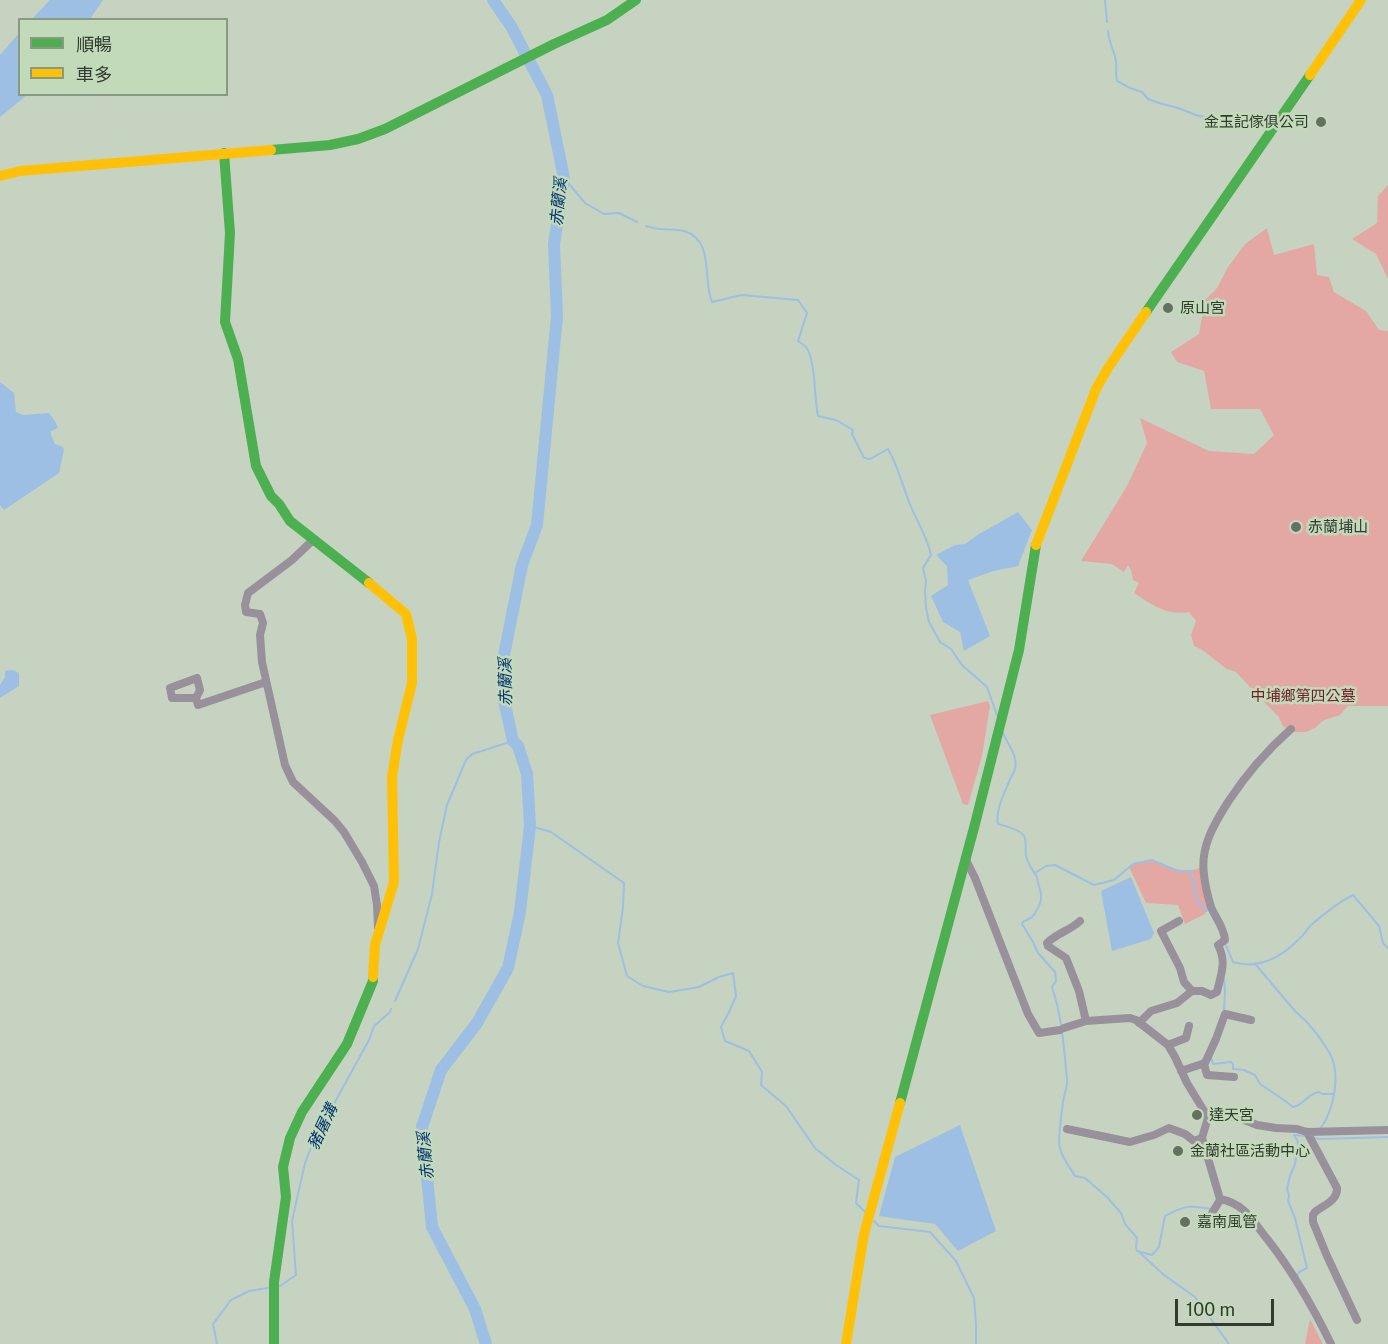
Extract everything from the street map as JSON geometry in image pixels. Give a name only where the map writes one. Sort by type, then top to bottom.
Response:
[{"type":"street","points":[[0,176],[20,171],[330,145],[358,139],[386,129],[505,68],[606,20],[636,0]]},
{"type":"street","points":[[846,1344],[864,1234],[978,813],[1019,650],[1036,544],[1096,389],[1108,368],[1361,0]]},
{"type":"street","points":[[224,153],[230,233],[225,322],[238,359],[256,466],[271,495],[290,521],[406,614],[412,639],[412,683],[398,740],[392,777],[394,882],[375,945],[373,981],[347,1044],[302,1112],[290,1138],[283,1167],[286,1197],[274,1282],[274,1344]]},
{"type":"street","points":[[314,539],[292,560],[248,593],[246,612],[260,614],[263,623],[260,634],[262,663],[285,765],[293,782],[340,827],[362,862],[374,886],[379,930]]},
{"type":"street","points":[[196,698],[198,705],[266,682]]},
{"type":"street","points":[[1139,1023],[1151,1011],[1178,1003],[1191,991],[1202,990],[1211,995],[1217,992],[1223,970],[1223,956],[1218,945],[1225,940],[1225,932],[1211,907],[1204,878],[1203,864],[1210,833],[1245,777],[1269,749],[1292,729]]},
{"type":"street","points":[[965,857],[1028,1014],[1039,1033],[1062,1029],[1086,1021],[1130,1018],[1168,1046],[1206,1113],[1237,1117],[1257,1125],[1307,1132],[1388,1130]]},
{"type":"street","points":[[1080,921],[1047,943],[1066,958],[1079,991],[1086,1021]]},
{"type":"street","points":[[1179,921],[1161,931],[1191,991]]},
{"type":"street","points":[[1234,1077],[1207,1075],[1204,1064],[1216,1039],[1224,1014],[1251,1020]]},
{"type":"street","points":[[1168,1046],[1186,1038],[1189,1026]]},
{"type":"street","points":[[1181,1071],[1204,1064]]},
{"type":"street","points":[[1209,1114],[1202,1138],[1220,1198],[1210,1219]]},
{"type":"street","points":[[1067,1129],[1130,1142],[1169,1128],[1185,1134],[1194,1141],[1202,1138]]},
{"type":"street","points":[[1307,1132],[1337,1188],[1335,1198],[1315,1212],[1313,1222],[1357,1320]]},
{"type":"street","points":[[1220,1198],[1238,1206],[1259,1227],[1299,1284],[1331,1344]]},
{"type":"green space","points":[[1388,185],[1388,279],[1376,254],[1352,239],[1377,223],[1378,196]]},
{"type":"green space","name":"中埔鄉第四公墓","points":[[1267,228],[1274,255],[1314,244],[1317,275],[1329,277],[1334,292],[1366,311],[1379,330],[1388,331],[1388,706],[1348,706],[1340,715],[1324,720],[1306,732],[1294,732],[1287,729],[1260,695],[1236,672],[1227,669],[1194,646],[1191,635],[1196,621],[1189,612],[1167,611],[1134,593],[1139,583],[1133,580],[1128,565],[1124,572],[1112,564],[1081,561],[1127,486],[1147,443],[1140,418],[1209,451],[1254,454],[1274,435],[1260,409],[1211,409],[1204,371],[1177,362],[1171,352],[1199,334],[1205,300],[1217,288],[1228,267],[1245,244]]},
{"type":"green space","points":[[988,701],[990,706],[982,756],[968,805],[963,804],[930,715]]},
{"type":"green space","points":[[1152,860],[1181,870],[1200,868],[1209,906],[1205,914],[1185,924],[1178,905],[1146,903],[1129,867]]},
{"type":"green space","points":[[1310,1319],[1323,1344],[1305,1344]]},
{"type":"water","points":[[50,0],[103,0],[91,18],[33,18]]},
{"type":"water","points":[[18,34],[18,96],[26,96],[0,117],[0,55]]},
{"type":"water","points":[[0,382],[14,393],[16,412],[23,415],[49,413],[58,428],[51,431],[51,435],[55,444],[63,447],[64,450],[59,473],[4,510],[0,505]]},
{"type":"water","points":[[1018,512],[1032,530],[1018,566],[968,580],[990,636],[964,651],[960,632],[943,622],[931,596],[948,585],[947,566],[936,555],[955,545],[965,544]]},
{"type":"water","points":[[13,670],[19,673],[19,686],[0,698],[0,685],[5,677],[5,671]]},
{"type":"water","points":[[1131,877],[1154,933],[1151,939],[1112,951],[1101,891]]},
{"type":"water","points":[[960,1125],[996,1231],[958,1251],[935,1224],[879,1216],[895,1157]]},
{"type":"waterway","name":"赤蘭溪","points":[[486,1344],[475,1309],[432,1227],[422,1127],[441,1070],[477,1023],[508,968],[520,912],[530,826],[527,774],[518,746],[513,741],[503,696],[504,655],[522,565],[537,525],[557,316],[554,244],[564,178],[547,95],[511,26],[493,0]]},
{"type":"waterway","points":[[1105,0],[1107,22]]},
{"type":"waterway","points":[[1108,31],[1116,61],[1117,81],[1142,92],[1148,99],[1229,123]]},
{"type":"waterway","points":[[564,178],[585,203],[604,214],[619,213],[637,222]]},
{"type":"waterway","points":[[646,226],[684,231],[694,236],[704,251],[712,302],[742,295],[798,300],[807,313],[798,341],[806,347],[812,361],[818,416],[836,420],[853,430],[852,434],[864,458],[870,459],[888,449],[931,555],[923,568],[929,622],[940,642],[951,649],[962,665],[987,687],[997,715]]},
{"type":"waterway","points":[[1003,733],[1016,764],[1000,803],[998,824],[1016,830],[1025,838],[1026,856],[1037,877],[1041,895],[1035,913],[1022,924],[1038,953],[1055,972],[1056,981],[1052,987],[1064,1044],[1067,1082],[1059,1132],[1062,1155],[1075,1176],[1085,1178],[1121,1213],[1125,1224],[1137,1238],[1137,1251],[1152,1255],[1159,1247],[1165,1216],[1187,1207],[1211,1209]]},
{"type":"waterway","name":"豬屠溝","points":[[395,1001],[418,949],[432,894],[447,805],[466,760],[472,754],[513,741]]},
{"type":"waterway","points":[[530,826],[551,832],[624,883],[618,943],[627,976],[643,986],[669,992],[699,987],[733,973],[736,996],[721,1027],[725,1041],[749,1051],[762,1072],[761,1085],[786,1106],[815,1148],[859,1180],[856,1203],[865,1212]]},
{"type":"waterway","points":[[1035,873],[1046,866],[1055,865],[1094,885],[1114,880],[1133,864],[1152,860],[1178,871],[1191,871],[1199,904],[1207,911],[1209,910]]},
{"type":"waterway","points":[[1225,943],[1233,962],[1251,964],[1269,960],[1285,951],[1311,925],[1353,895],[1379,926],[1383,943],[1388,948]]},
{"type":"waterway","points":[[1256,965],[1316,1033],[1333,1062],[1335,1082],[1332,1103],[1320,1129]]},
{"type":"waterway","points":[[1224,979],[1224,1012]]},
{"type":"waterway","name":"豬屠溝","points":[[280,1286],[296,1275],[292,1221],[305,1163],[314,1140],[369,1040],[374,1026],[391,1009]]},
{"type":"waterway","points":[[1211,1057],[1213,1064],[1231,1062],[1233,1069],[1244,1070],[1255,1075],[1260,1084],[1293,1107],[1315,1093],[1334,1094]]},
{"type":"waterway","points":[[1297,1277],[1299,1272],[1307,1268],[1295,1218],[1288,1201],[1287,1189],[1298,1150],[1298,1142],[1294,1135],[1307,1136]]},
{"type":"waterway","points":[[1313,1138],[1388,1137]]},
{"type":"waterway","points":[[874,1221],[879,1226],[930,1232],[956,1261],[974,1298],[976,1344]]},
{"type":"waterway","points":[[1140,1253],[1164,1275],[1195,1297],[1229,1344]]},
{"type":"waterway","name":"豬屠溝","points":[[217,1344],[213,1324],[231,1300],[249,1291],[268,1288]]},
{"type":"traffic: fast","points":[[271,150],[330,145],[358,139],[385,129],[554,44],[607,20],[636,0]]},
{"type":"traffic: fast","points":[[1146,312],[1310,75]]},
{"type":"traffic: fast","points":[[224,153],[230,233],[225,322],[238,359],[256,466],[271,496],[290,521],[369,583]]},
{"type":"traffic: fast","points":[[900,1103],[1019,650],[1036,545]]},
{"type":"traffic: fast","points":[[274,1344],[274,1282],[286,1197],[283,1167],[290,1138],[302,1112],[347,1044],[373,977]]},
{"type":"traffic: slow","points":[[1310,75],[1361,0]]},
{"type":"traffic: slow","points":[[0,176],[20,171],[271,150]]},
{"type":"traffic: slow","points":[[1036,545],[1096,389],[1146,312]]},
{"type":"traffic: slow","points":[[369,583],[406,614],[412,639],[412,683],[398,740],[392,777],[394,882],[375,945],[373,977]]},
{"type":"traffic: slow","points":[[846,1344],[864,1234],[900,1103]]},
{"type":"place","name":"金玉記傢俱公司","points":[[1321,122]]},
{"type":"place","name":"原山宮","points":[[1168,308]]},
{"type":"place","name":"赤蘭埔山","points":[[1296,527]]},
{"type":"place","name":"達天宮","points":[[1197,1115]]},
{"type":"place","name":"金蘭社區活動中心","points":[[1178,1151]]},
{"type":"place","name":"嘉南風管","points":[[1185,1222]]}]
